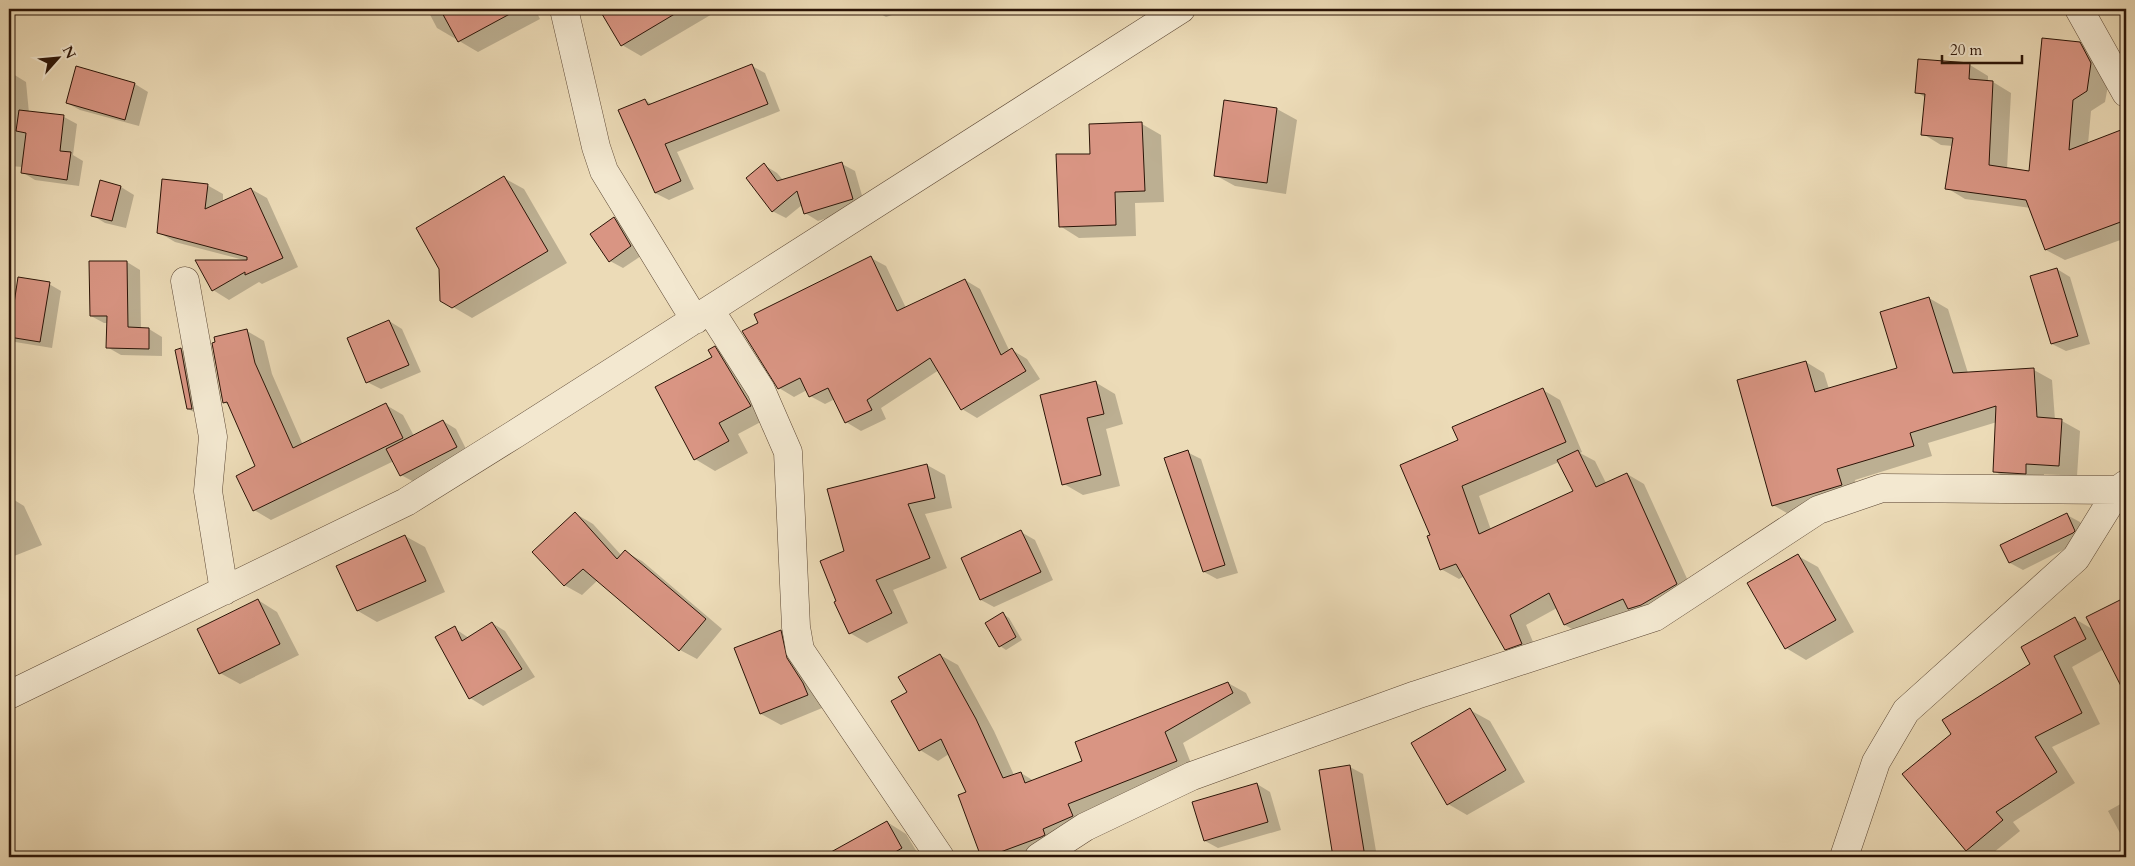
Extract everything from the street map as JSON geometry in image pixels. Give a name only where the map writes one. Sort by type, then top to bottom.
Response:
[{"type":"street","points":[[564,9],[596,147],[604,171],[702,315],[761,390],[788,452],[796,627],[800,650],[940,857]]},
{"type":"street","points":[[9,695],[406,502],[1181,9]]},
{"type":"street","points":[[2079,9],[2126,93]]},
{"type":"street","points":[[185,280],[213,437],[208,491],[224,591]]},
{"type":"street","points":[[1039,857],[1085,827],[1192,776],[1416,695],[1655,617],[1818,510],[1867,492],[1882,488],[2123,492]]},
{"type":"street","points":[[1844,857],[1876,762],[1906,710],[2076,558],[2123,492]]},
{"type":"building","points":[[440,9],[519,9],[458,42]]},
{"type":"building","points":[[599,9],[683,9],[621,46]]},
{"type":"building","points":[[2042,38],[2080,42],[2091,63],[2087,91],[2073,100],[2069,150],[2126,128],[2126,220],[2045,250],[2026,200],[1945,189],[1953,138],[1921,135],[1925,94],[1915,93],[1918,59],[1970,63],[1969,79],[1993,81],[1989,165],[2029,171]]},
{"type":"building","points":[[752,64],[768,104],[665,144],[681,181],[655,193],[618,110],[645,99],[648,105]]},
{"type":"building","points":[[76,66],[135,83],[125,120],[66,103]]},
{"type":"building","points":[[1224,100],[1277,108],[1267,183],[1214,176]]},
{"type":"building","points":[[19,110],[64,115],[60,151],[71,152],[67,180],[21,173],[26,133],[16,131]]},
{"type":"building","points":[[1142,122],[1145,191],[1115,192],[1116,225],[1059,227],[1056,154],[1090,154],[1089,124]]},
{"type":"building","points":[[842,162],[853,199],[804,214],[797,191],[772,212],[746,178],[764,163],[777,181]]},
{"type":"building","points":[[504,176],[548,251],[452,308],[440,301],[439,269],[416,228]]},
{"type":"building","points":[[162,179],[208,184],[205,209],[251,188],[283,258],[245,275],[245,272],[212,291],[195,260],[247,260],[247,257],[157,233]]},
{"type":"building","points":[[100,180],[121,186],[112,221],[91,216]]},
{"type":"building","points":[[614,217],[631,246],[609,262],[590,234]]},
{"type":"building","points":[[871,256],[897,311],[965,279],[1001,355],[1012,348],[1026,371],[961,410],[930,358],[867,400],[872,410],[845,423],[828,388],[809,397],[800,378],[778,389],[742,331],[758,323],[754,314]]},
{"type":"building","points":[[89,261],[127,261],[128,327],[149,328],[149,349],[106,348],[107,316],[90,316]]},
{"type":"building","points":[[2057,268],[2078,336],[2051,344],[2030,276]]},
{"type":"building","points":[[18,277],[50,282],[40,342],[9,337]]},
{"type":"building","points":[[1929,297],[1953,373],[2034,368],[2037,417],[2062,419],[2059,466],[2026,464],[2026,474],[1993,472],[1996,406],[1910,433],[1914,446],[1837,469],[1842,485],[1772,506],[1737,380],[1806,361],[1815,392],[1897,368],[1880,312]]},
{"type":"building","points":[[389,320],[409,365],[366,383],[347,338]]},
{"type":"building","points":[[247,329],[255,363],[293,448],[386,403],[403,438],[253,511],[236,476],[255,466],[227,402],[223,403],[212,343],[215,342],[214,337]]},
{"type":"building","points":[[715,346],[751,406],[719,423],[729,441],[694,460],[655,387],[712,357],[708,350]]},
{"type":"building","points":[[181,348],[192,409],[187,409],[175,350]]},
{"type":"building","points":[[1096,381],[1104,414],[1087,418],[1101,475],[1062,485],[1040,395]]},
{"type":"building","points":[[1543,388],[1566,442],[1462,486],[1479,534],[1573,491],[1557,460],[1578,450],[1596,487],[1627,473],[1677,584],[1641,605],[1628,609],[1623,599],[1564,625],[1549,593],[1510,615],[1522,644],[1505,650],[1456,564],[1440,570],[1427,536],[1430,535],[1400,465],[1458,440],[1452,427]]},
{"type":"building","points":[[443,420],[457,447],[400,476],[386,449]]},
{"type":"building","points":[[1188,450],[1225,565],[1203,572],[1164,458]]},
{"type":"building","points":[[927,464],[935,498],[908,504],[930,558],[876,580],[892,613],[849,634],[834,602],[836,601],[820,561],[844,551],[827,489]]},
{"type":"building","points":[[575,512],[617,559],[625,550],[706,619],[679,651],[583,569],[564,586],[532,552]]},
{"type":"building","points":[[2067,513],[2075,531],[2073,533],[2009,563],[2000,545]]},
{"type":"building","points":[[1021,530],[1041,572],[980,600],[961,558]]},
{"type":"building","points":[[405,535],[426,581],[357,611],[336,566]]},
{"type":"building","points":[[1798,554],[1836,620],[1785,649],[1747,583]]},
{"type":"building","points":[[2126,597],[2126,696],[2086,617]]},
{"type":"building","points":[[258,599],[280,644],[219,674],[197,629]]},
{"type":"building","points":[[1003,612],[1016,637],[999,647],[985,623]]},
{"type":"building","points":[[2075,617],[2086,639],[2054,656],[2082,713],[2035,737],[2057,772],[1996,812],[2003,820],[1966,851],[1902,774],[1951,734],[1942,720],[2030,664],[2021,647]]},
{"type":"building","points":[[492,622],[522,669],[469,699],[435,637],[455,626],[462,641]]},
{"type":"building","points":[[781,630],[787,658],[803,683],[808,695],[760,714],[734,648]]},
{"type":"building","points":[[940,654],[976,719],[1003,778],[1021,772],[1025,783],[1082,761],[1075,742],[1228,682],[1233,693],[1165,732],[1177,761],[1068,804],[1073,816],[1043,829],[1045,835],[987,857],[981,857],[958,795],[966,792],[941,739],[919,751],[891,701],[907,692],[898,677]]},
{"type":"building","points":[[1470,708],[1506,770],[1447,805],[1411,743]]},
{"type":"building","points":[[1350,765],[1365,857],[1333,857],[1319,770]]},
{"type":"building","points":[[1257,783],[1268,822],[1204,841],[1192,802]]},
{"type":"building","points":[[887,821],[902,848],[887,857],[822,857]]}]
